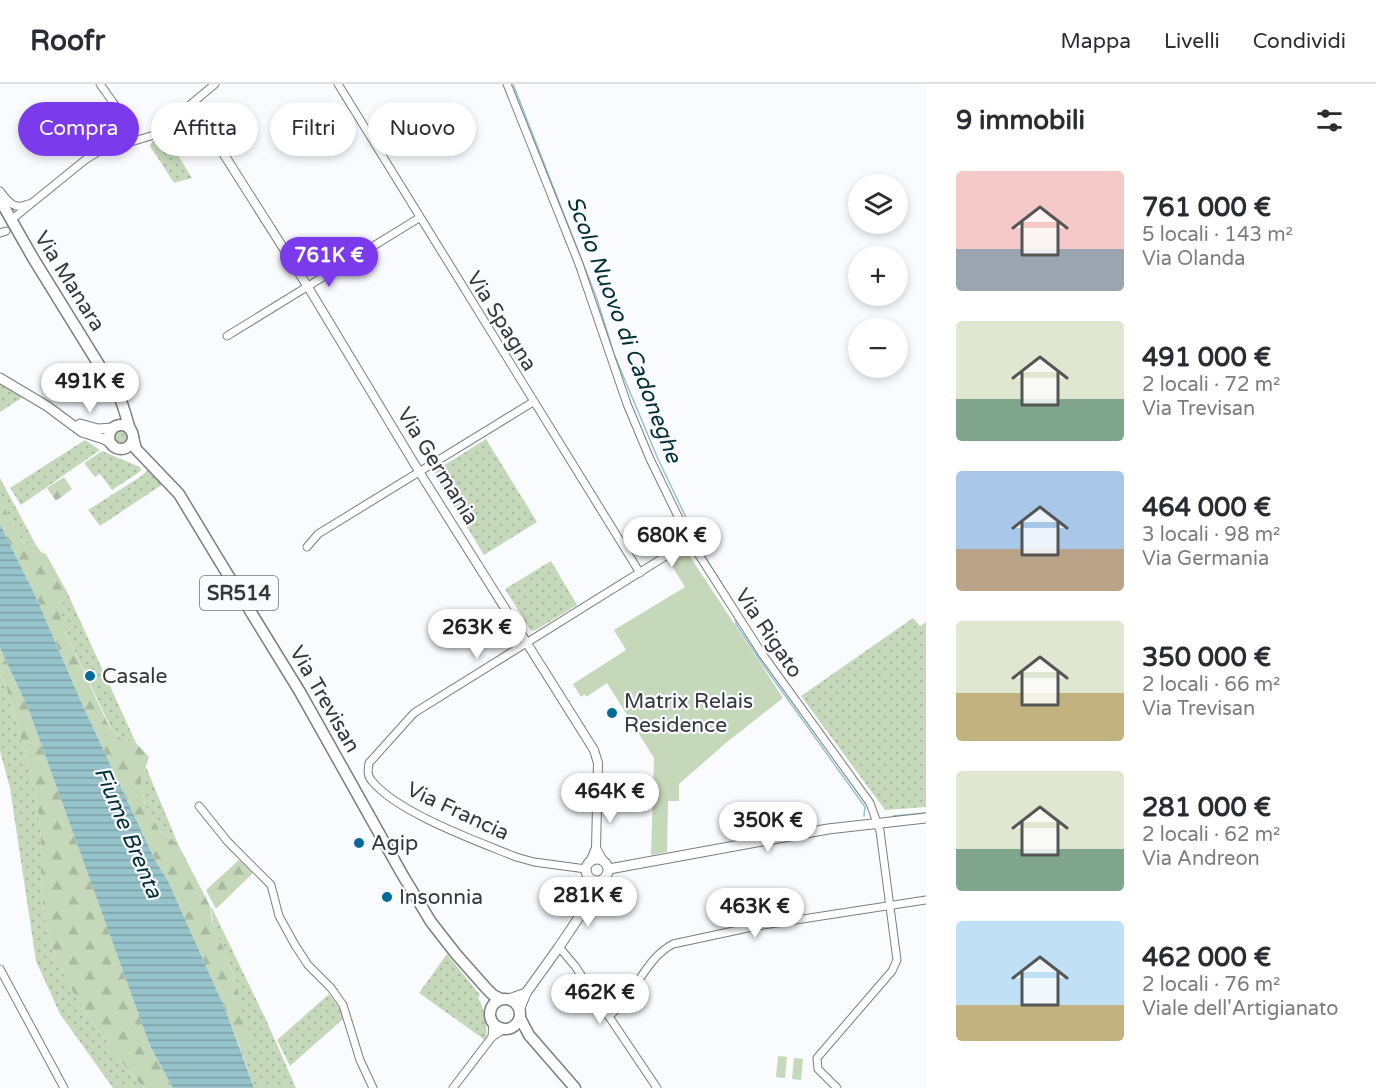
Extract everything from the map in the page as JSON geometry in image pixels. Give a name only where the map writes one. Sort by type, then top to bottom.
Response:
[{"type":"main road","name":"Via Manara","points":[[0,200],[120,396],[132,433]]},
{"type":"main road","name":"Via Trevisan","points":[[0,378],[64,417],[92,429],[115,427]]},
{"type":"main road","name":"Via Manara","points":[[110,381],[119,412],[115,427]]},
{"type":"main road","name":"Via Trevisan","points":[[64,417],[82,432],[104,439],[153,468]]},
{"type":"main road","points":[[115,427],[123,425],[132,433],[130,445],[115,447]]},
{"type":"main road","name":"SR514","points":[[115,427],[109,437],[115,447]]},
{"type":"main road","name":"Via Trevisan","points":[[132,433],[136,448],[179,494],[300,692],[414,896],[487,1000],[490,1010]]},
{"type":"main road","points":[[604,880],[597,881],[587,875],[588,866],[597,859],[606,865],[828,829],[926,818]]},
{"type":"main road","points":[[507,1029],[516,1025],[526,993],[608,875],[606,865]]},
{"type":"main road","points":[[591,879],[593,894]]},
{"type":"main road","name":"Via Trevisan","points":[[456,954],[493,995],[505,999]]},
{"type":"main road","points":[[490,1010],[495,1002],[526,993]]},
{"type":"main road","name":"SR514","points":[[505,999],[516,1002],[529,1035],[575,1088]]},
{"type":"main road","name":"SR514","points":[[490,1010],[493,1022]]},
{"type":"main road","points":[[493,1022],[498,1028],[520,1034],[568,1088]]},
{"type":"street","points":[[100,84],[113,102]]},
{"type":"street","points":[[194,102],[215,84]]},
{"type":"street","name":"Via Spagna","points":[[338,84],[640,573]]},
{"type":"street","name":"Via Rigato","points":[[507,84],[579,264],[627,404],[650,459],[690,541],[763,655],[870,803],[877,823],[890,905],[896,965],[817,1058],[818,1069],[837,1088]]},
{"type":"street","points":[[11,220],[92,156]]},
{"type":"street","name":"Via Germania","points":[[225,156],[597,756],[596,848],[606,865]]},
{"type":"street","points":[[0,191],[9,203],[22,207],[45,193]]},
{"type":"street","points":[[226,336],[419,218]]},
{"type":"street","points":[[307,547],[318,534],[533,402]]},
{"type":"street","name":"Via Francia","points":[[588,866],[534,862],[488,845],[408,809],[371,780],[368,774],[369,763],[414,713],[690,541]]},
{"type":"street","points":[[198,806],[233,848],[271,885],[279,916],[295,945],[308,965],[331,988],[343,1005],[360,1060],[373,1088]]},
{"type":"street","points":[[588,866],[596,848]]},
{"type":"street","points":[[609,1016],[623,1004],[661,950],[673,944],[757,926],[926,900]]},
{"type":"street","points":[[559,947],[571,960],[657,1088]]},
{"type":"street","points":[[0,969],[64,1088]]},
{"type":"street","points":[[492,1037],[493,1022]]},
{"type":"street","points":[[453,1088],[492,1037],[507,1029]]},
{"type":"green space","points":[[156,156],[179,156],[192,178],[174,183]]},
{"type":"green space","points":[[0,382],[23,397],[0,412]]},
{"type":"green space","points":[[121,430],[126,432],[128,437],[126,442],[121,444],[116,442],[114,437],[116,432]]},
{"type":"green space","points":[[486,439],[537,522],[484,555],[436,477],[435,471]]},
{"type":"green space","points":[[85,440],[100,450],[21,505],[10,488]]},
{"type":"green space","points":[[102,451],[140,467],[141,471],[112,490],[100,474],[95,477],[84,463]]},
{"type":"green space","points":[[148,470],[163,484],[100,526],[88,510]]},
{"type":"green space","points":[[64,477],[72,489],[56,501],[47,488]]},
{"type":"green space","points":[[0,478],[36,545],[23,543],[0,499]]},
{"type":"green space","points":[[0,499],[23,543],[36,545],[41,552],[46,554],[67,592],[59,613],[64,629],[107,722],[122,739],[136,743],[149,757],[141,780],[145,805],[160,831],[178,844],[210,906],[212,921],[236,980],[241,1009],[249,1029],[250,1045],[244,1059],[226,1011],[168,881],[155,860],[82,704],[36,597],[0,524]]},
{"type":"green space","points":[[687,552],[783,698],[679,784],[679,801],[668,801],[667,852],[651,855],[654,758],[607,683],[586,697],[585,694],[581,697],[573,684],[626,650],[614,630],[685,587],[670,563]]},
{"type":"green space","points":[[551,561],[577,605],[531,631],[505,589]]},
{"type":"green space","points":[[67,592],[136,743],[122,739],[112,730],[64,629],[58,613]]},
{"type":"green space","points":[[913,618],[920,626],[926,622],[926,807],[885,810],[801,696]]},
{"type":"green space","points":[[0,648],[28,708],[150,1046],[173,1088],[144,1088],[138,1082],[71,989],[56,957],[43,904],[39,817],[25,753],[7,689],[0,674]]},
{"type":"green space","points":[[0,674],[7,689],[36,801],[40,828],[43,904],[50,940],[71,989],[122,1062],[144,1088],[113,1088],[60,1014],[36,961],[10,788],[0,751]]},
{"type":"green space","points":[[149,757],[146,767],[178,844],[160,831],[145,805],[141,780]]},
{"type":"green space","points":[[239,860],[253,873],[216,909],[206,890]]},
{"type":"green space","points":[[211,906],[296,1088],[254,1088],[244,1059],[249,1045],[248,1029],[241,1010],[235,977],[217,934]]},
{"type":"green space","points":[[447,954],[480,995],[478,998],[486,1025],[485,1040],[419,993]]},
{"type":"green space","points":[[329,994],[340,1009],[343,1019],[290,1066],[277,1040]]},
{"type":"green space","points":[[778,1056],[787,1057],[785,1078],[776,1077]]},
{"type":"green space","points":[[794,1058],[803,1059],[801,1080],[792,1079]]},
{"type":"water","name":"Fiume Brenta","points":[[0,524],[36,597],[82,704],[155,860],[168,881],[226,1011],[254,1088],[173,1088],[150,1046],[28,708],[0,648]]},
{"type":"waterway","name":"Scolo Nuovo di Cadoneghe","points":[[513,84],[597,299],[614,354],[658,459],[705,557],[739,611]]},
{"type":"waterway","name":"Scolo Nuovo di Cadoneghe","points":[[736,620],[736,624],[761,662],[865,807],[864,816]]},
{"type":"waterway","name":"Scolo Nuovo di Cadoneghe","points":[[893,816],[926,813]]},
{"type":"place","name":"Casale","points":[[90,676]]},
{"type":"place","name":"Matrix Relais Residence","points":[[612,713]]},
{"type":"place","name":"Agip","points":[[359,843]]},
{"type":"place","name":"Insonnia","points":[[387,897]]}]
